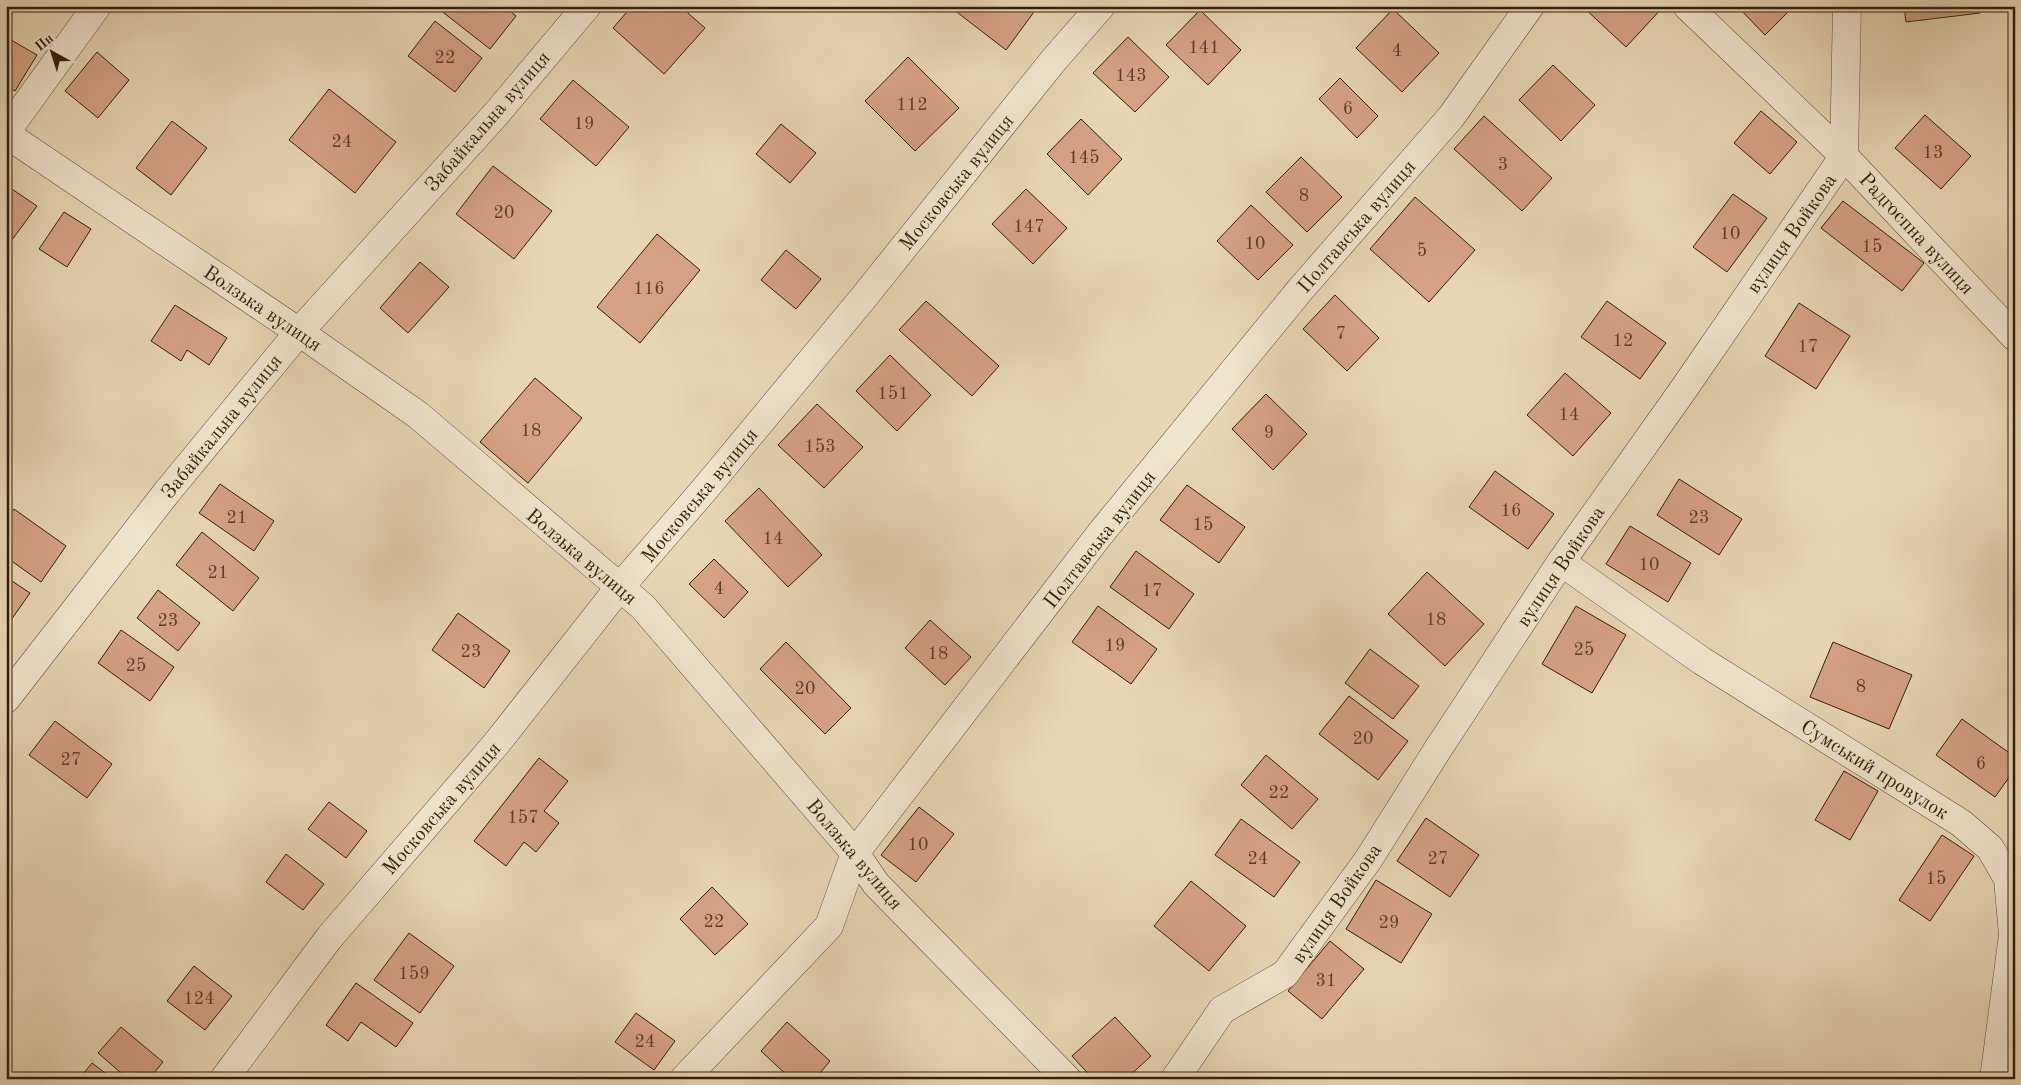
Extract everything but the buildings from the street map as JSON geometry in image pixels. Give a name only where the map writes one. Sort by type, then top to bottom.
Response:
[{"type":"street","points":[[6,133],[97,6]]},
{"type":"street","name":"Забайкальна вулиця","points":[[6,699],[167,492],[299,332],[496,114],[587,6]]},
{"type":"street","name":"Московська вулиця","points":[[224,1079],[329,938],[496,744],[619,588],[704,490],[864,297],[1053,61],[1100,6]]},
{"type":"street","name":"Полтавська вулиця","points":[[684,1079],[829,926],[856,853],[1100,534],[1300,290],[1451,116],[1530,6]]},
{"type":"street","name":"Радгоспна вулиця","points":[[1686,6],[1844,156],[2015,337]]},
{"type":"street","name":"вулиця Войкова","points":[[1175,1079],[1222,1010],[1285,974],[1368,860],[1561,562],[1683,390],[1844,156],[1847,6]]},
{"type":"street","name":"Волзька вулиця","points":[[6,133],[299,332],[418,416],[643,607],[856,853],[876,884],[1067,1079]]},
{"type":"street","name":"Сумський провулок","points":[[1561,562],[1702,661],[1961,823],[1990,848],[2008,879],[2013,935],[1994,1079]]}]
